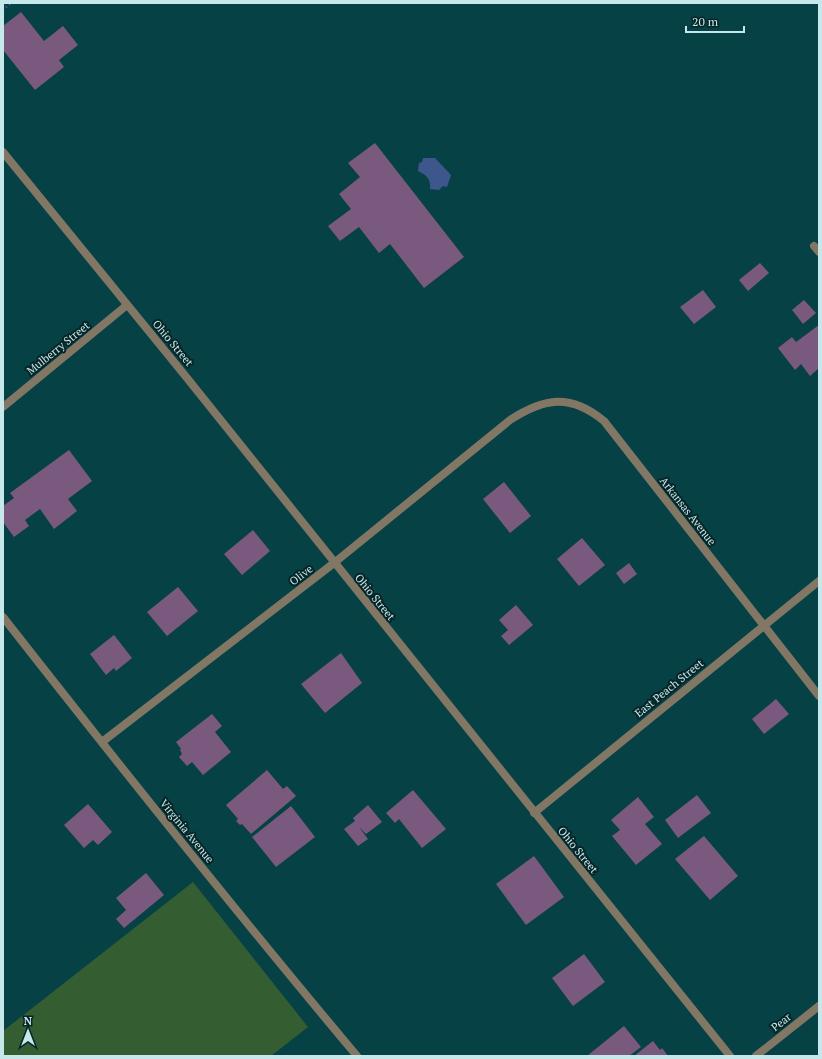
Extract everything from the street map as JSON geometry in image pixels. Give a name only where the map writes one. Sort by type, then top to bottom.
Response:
[{"type":"street","name":"Ohio Street","points":[[3,152],[187,378],[730,1056]]},
{"type":"street","name":"Mulberry Street","points":[[3,407],[127,305]]},
{"type":"street","name":"Arkansas Avenue","points":[[510,420],[539,404],[553,401],[582,406],[604,421],[819,696]]},
{"type":"street","name":"Olive","points":[[102,742],[334,563],[510,420]]},
{"type":"street","name":"East Peach Street","points":[[534,813],[763,625],[819,581]]},
{"type":"street","name":"Virginia Avenue","points":[[3,617],[102,742],[357,1056]]},
{"type":"street","name":"Pear","points":[[756,1056],[819,1006]]},
{"type":"path","points":[[3,10],[10,3]]},
{"type":"green space","points":[[193,882],[308,1027],[271,1056],[3,1056],[3,1031]]},
{"type":"water","points":[[423,158],[435,158],[451,175],[447,187],[443,186],[439,190],[430,189],[430,182],[427,177],[418,171],[419,163],[422,162]]},
{"type":"building","points":[[21,12],[44,41],[63,26],[78,45],[59,60],[64,67],[35,90],[3,50],[3,26]]},
{"type":"building","points":[[375,143],[464,257],[424,288],[390,244],[379,253],[359,227],[340,241],[328,226],[351,209],[339,194],[360,177],[348,163]]},
{"type":"building","points":[[760,263],[769,273],[748,291],[739,280]]},
{"type":"building","points":[[703,290],[716,307],[694,324],[680,307]]},
{"type":"building","points":[[804,300],[816,313],[803,324],[792,310]]},
{"type":"building","points":[[819,325],[819,368],[810,376],[801,364],[795,370],[778,348],[792,337],[796,342]]},
{"type":"building","points":[[69,450],[92,481],[68,499],[77,511],[54,529],[40,509],[25,520],[29,526],[14,537],[3,522],[3,506],[14,498],[10,493]]},
{"type":"building","points":[[504,482],[531,516],[510,533],[483,499]]},
{"type":"building","points":[[253,530],[270,551],[242,575],[224,554]]},
{"type":"building","points":[[582,538],[605,565],[579,586],[557,559]]},
{"type":"building","points":[[629,563],[637,574],[624,584],[616,573]]},
{"type":"building","points":[[178,587],[198,611],[167,636],[147,612]]},
{"type":"building","points":[[516,605],[533,625],[509,645],[501,636],[508,630],[499,620]]},
{"type":"building","points":[[114,635],[132,658],[116,671],[114,668],[106,675],[90,654]]},
{"type":"building","points":[[341,653],[362,683],[325,713],[301,684]]},
{"type":"building","points":[[776,699],[789,714],[764,734],[752,719]]},
{"type":"building","points":[[212,714],[222,726],[215,732],[231,752],[203,775],[192,762],[187,766],[179,757],[182,754],[181,749],[176,742]]},
{"type":"building","points":[[267,770],[283,789],[287,786],[296,796],[251,834],[242,824],[240,825],[236,821],[238,819],[226,805]]},
{"type":"building","points":[[413,790],[446,829],[422,848],[399,819],[395,823],[386,813]]},
{"type":"building","points":[[697,795],[711,813],[678,838],[665,820]]},
{"type":"building","points":[[638,797],[654,817],[645,824],[662,844],[636,865],[612,836],[620,830],[611,820]]},
{"type":"building","points":[[88,804],[112,832],[98,845],[93,840],[84,848],[64,825]]},
{"type":"building","points":[[368,805],[382,822],[366,834],[359,827],[368,839],[358,846],[344,829],[355,821],[353,818]]},
{"type":"building","points":[[291,806],[315,837],[276,867],[252,837]]},
{"type":"building","points":[[704,836],[738,876],[710,900],[675,859]]},
{"type":"building","points":[[534,856],[564,897],[526,925],[496,884]]},
{"type":"building","points":[[146,873],[164,895],[124,928],[116,919],[126,910],[116,898]]},
{"type":"building","points":[[584,954],[605,982],[573,1006],[552,978]]},
{"type":"building","points":[[624,1026],[641,1047],[629,1056],[587,1056]]},
{"type":"building","points":[[653,1041],[660,1050],[662,1048],[668,1056],[634,1056]]}]
